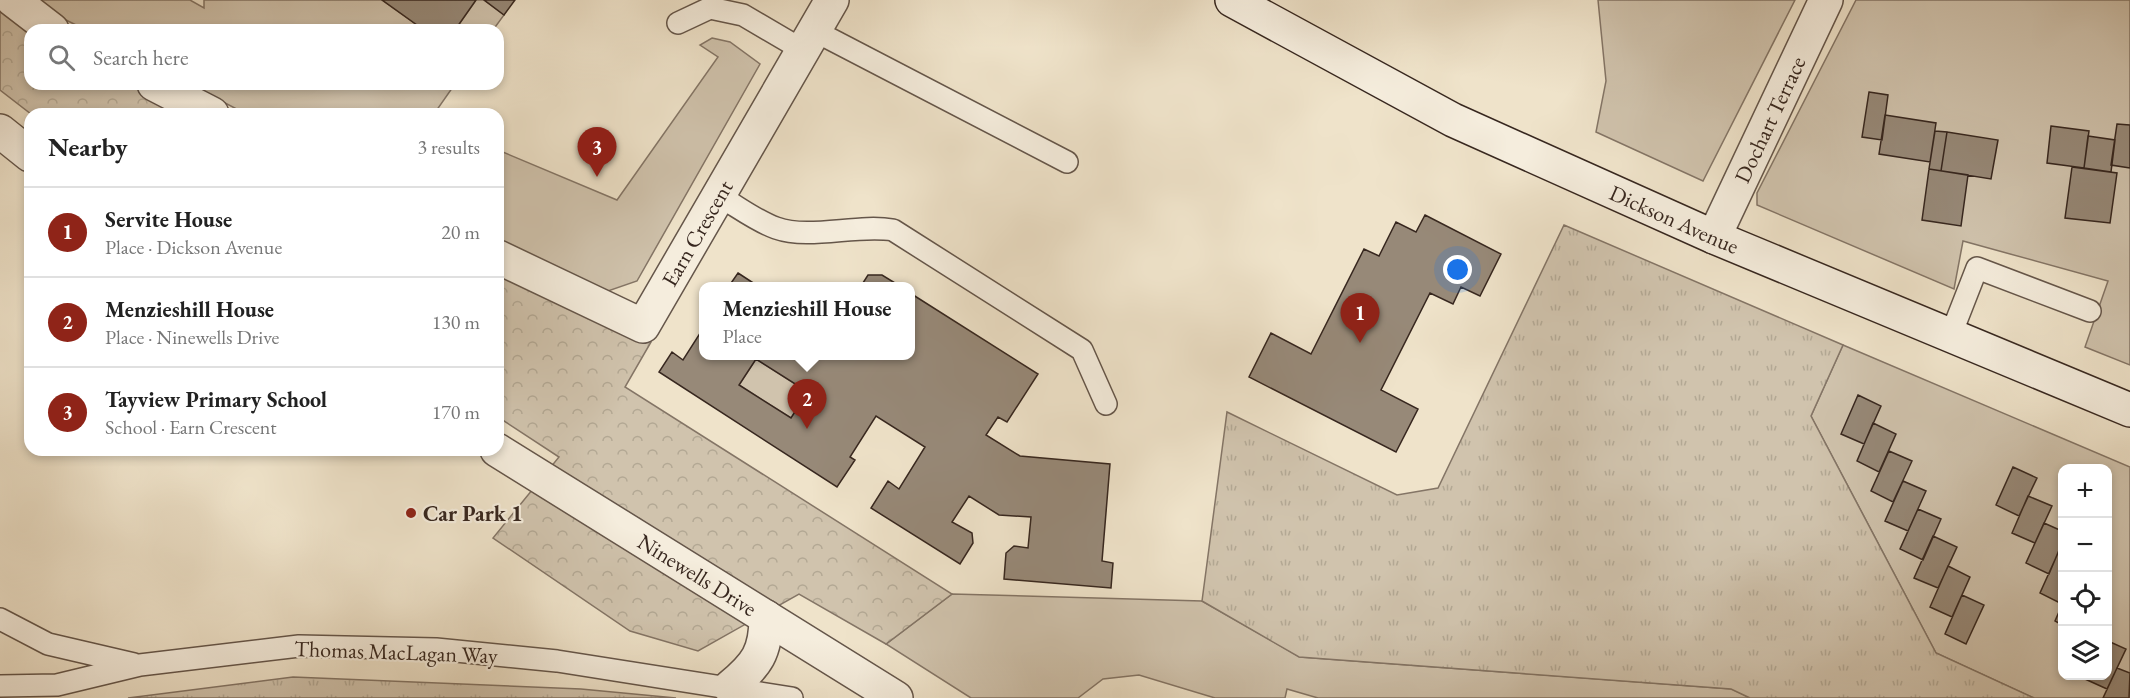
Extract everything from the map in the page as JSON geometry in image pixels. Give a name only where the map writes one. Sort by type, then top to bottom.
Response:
[{"type":"street","points":[[13,0],[44,24]]},
{"type":"street","name":"Earn Crescent","points":[[504,260],[643,326],[807,39],[832,0]]},
{"type":"street","name":"Dickson Avenue","points":[[1232,0],[1453,120],[1714,237],[2130,410]]},
{"type":"street","name":"Dochart Terrace","points":[[1714,237],[1826,0]]},
{"type":"street","points":[[166,90],[200,108]]},
{"type":"street","points":[[0,131],[24,150]]},
{"type":"street","name":"Ninewells Drive","points":[[504,454],[896,698]]},
{"type":"street","points":[[730,687],[753,668],[766,641],[766,617]]},
{"type":"lane","points":[[678,23],[710,8],[743,15],[807,39],[1067,162]]},
{"type":"lane","points":[[719,196],[777,228],[812,232],[873,226],[893,230],[1082,350],[1106,404]]},
{"type":"lane","points":[[1950,337],[1977,268],[2090,311]]},
{"type":"lane","points":[[0,619],[48,644],[140,665]]},
{"type":"lane","name":"Thomas MacLagan Way","points":[[0,686],[57,685],[140,665],[299,646],[436,649],[557,661],[792,698]]},
{"type":"green space","points":[[40,0],[190,0],[204,8],[204,0],[382,0],[416,24],[74,24]]},
{"type":"green space","points":[[476,0],[484,0],[504,15],[497,24],[459,24]]},
{"type":"green space","points":[[1598,0],[1795,0],[1703,181],[1596,132],[1606,81]]},
{"type":"green space","points":[[1856,0],[2130,0],[2130,365],[2085,347],[2108,281],[1963,241],[1954,289],[1757,205],[1757,193]]},
{"type":"green space","points":[[0,1],[24,24],[24,90],[140,90],[169,108],[24,109],[0,90]]},
{"type":"green space","points":[[712,38],[730,42],[760,64],[637,281],[608,291],[504,243],[504,153],[617,200],[718,57],[700,45]]},
{"type":"green space","points":[[200,90],[451,90],[438,108],[235,108]]},
{"type":"green space","points":[[1564,225],[1843,345],[1811,416],[1936,653],[2034,698],[1750,698],[1731,689],[1299,657],[1202,601],[1227,412],[1397,495],[1438,488]]},
{"type":"green space","points":[[504,271],[651,342],[625,387],[952,594],[886,644],[799,594],[698,651],[630,631],[493,538],[559,457],[504,421]]},
{"type":"green space","points":[[1843,345],[2130,467],[2130,698],[2034,698],[1936,653],[1811,416]]},
{"type":"green space","points":[[758,360],[808,392],[791,418],[739,385]]},
{"type":"green space","points":[[952,594],[1202,601],[1300,657],[1732,689],[1750,698],[1318,698],[1287,689],[1285,698],[1215,698],[1139,675],[1103,679],[1078,698],[971,698],[886,644]]},
{"type":"green space","points":[[293,677],[581,689],[676,698],[128,698]]},
{"type":"building","points":[[382,0],[476,0],[459,24],[416,24]]},
{"type":"building","points":[[484,0],[515,0],[504,15]]},
{"type":"building","points":[[1869,92],[1888,95],[1882,140],[1862,137]]},
{"type":"building","points":[[1885,115],[1936,123],[1930,162],[1879,154]]},
{"type":"building","points":[[2117,124],[2130,125],[2130,168],[2111,165]]},
{"type":"building","points":[[2051,126],[2089,131],[2084,168],[2047,163]]},
{"type":"building","points":[[1935,131],[1947,132],[1941,171],[1929,169]]},
{"type":"building","points":[[1947,132],[1998,140],[1991,179],[1941,171]]},
{"type":"building","points":[[2088,136],[2115,140],[2111,172],[2084,168]]},
{"type":"building","points":[[2072,167],[2117,173],[2110,223],[2065,218]]},
{"type":"building","points":[[1929,169],[1968,175],[1961,226],[1922,220]]},
{"type":"building","points":[[1425,215],[1501,254],[1480,296],[1461,287],[1453,304],[1430,293],[1381,390],[1418,409],[1396,452],[1249,377],[1271,333],[1311,354],[1364,249],[1379,256],[1396,222],[1416,232]]},
{"type":"building","points":[[738,273],[752,282],[732,282]]},
{"type":"building","points":[[868,275],[882,275],[893,282],[864,282]]},
{"type":"building","points":[[915,296],[1038,374],[1007,422],[998,417],[986,435],[1020,456],[1110,464],[1102,561],[1113,563],[1111,588],[1004,579],[1006,553],[1014,546],[1028,548],[1031,517],[999,515],[969,496],[952,522],[972,533],[973,543],[960,564],[871,508],[888,481],[899,489],[925,447],[876,416],[850,457],[855,460],[837,487],[659,372],[672,352],[683,360],[699,335],[699,360],[755,360],[739,385],[791,418],[808,392],[758,360],[915,360]]},
{"type":"building","points":[[1858,395],[1881,406],[1864,444],[1841,434]]},
{"type":"building","points":[[1873,423],[1896,434],[1879,472],[1857,461]]},
{"type":"building","points":[[1889,451],[1912,461],[1893,502],[1871,491]]},
{"type":"building","points":[[2013,467],[2037,478],[2019,516],[1996,505]]},
{"type":"building","points":[[1903,481],[1926,491],[1908,531],[1885,521]]},
{"type":"building","points":[[2028,496],[2052,506],[2035,543],[2012,533]]},
{"type":"building","points":[[1918,509],[1941,519],[1923,560],[1900,549]]},
{"type":"building","points":[[2044,523],[2058,529],[2058,553],[2049,574],[2026,563]]},
{"type":"building","points":[[1933,536],[1957,547],[1938,588],[1914,578]]},
{"type":"building","points":[[2058,553],[2058,602],[2040,593]]},
{"type":"building","points":[[1948,566],[1970,577],[1952,617],[1930,607]]},
{"type":"building","points":[[1962,595],[1984,605],[1966,644],[1945,634]]},
{"type":"building","points":[[2112,643],[2126,649],[2112,678]]},
{"type":"building","points":[[2117,668],[2130,673],[2129,698],[2103,698]]},
{"type":"building","points":[[2087,680],[2111,680],[2107,689]]},
{"type":"place","name":"Tayview Primary School","points":[[597,177]]},
{"type":"place","name":"Servite House","points":[[1360,343]]},
{"type":"place","name":"Menzieshill House","points":[[807,429]]},
{"type":"place","name":"Car Park 1","points":[[411,513]]}]
